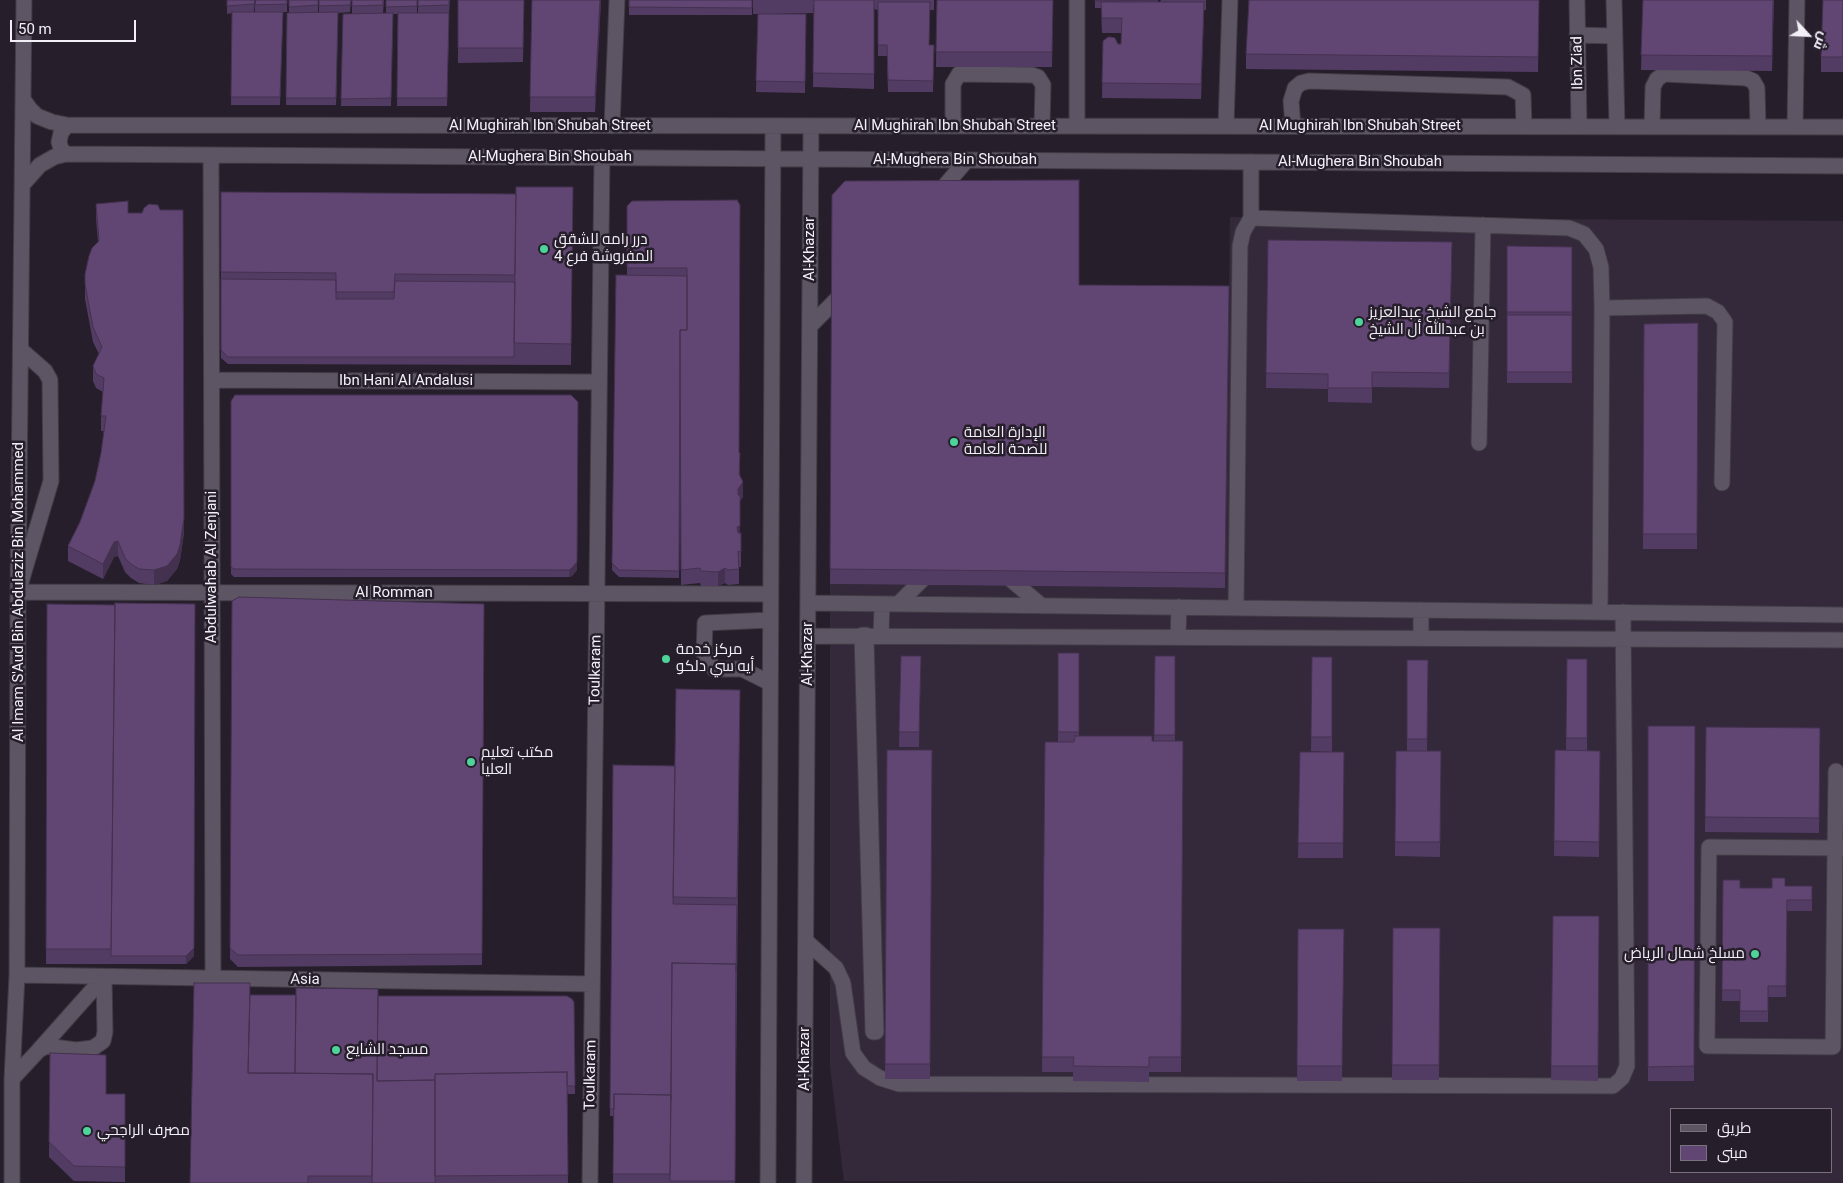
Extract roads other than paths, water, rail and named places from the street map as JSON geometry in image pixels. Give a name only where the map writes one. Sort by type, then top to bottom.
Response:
[{"type":"street","name":"Al Imam S'Aud Bin Abdulaziz Bin Mohammed","points":[[12,1183],[12,1079],[17,975],[18,592],[24,0]]},
{"type":"street","points":[[612,126],[617,0]]},
{"type":"street","points":[[1076,126],[1077,0]]},
{"type":"street","points":[[1226,126],[1230,0]]},
{"type":"street","name":"Ibn Ziad","points":[[1577,0],[1578,126]]},
{"type":"street","points":[[1614,0],[1617,126]]},
{"type":"street","points":[[1795,127],[1797,0]]},
{"type":"street","points":[[1577,35],[1614,36]]},
{"type":"street","points":[[953,126],[953,84],[959,74],[1032,75],[1038,77],[1043,85],[1042,126]]},
{"type":"street","points":[[1652,126],[1652,87],[1657,79],[1664,74],[1746,78],[1753,82],[1757,88],[1758,126]]},
{"type":"street","points":[[1293,126],[1291,101],[1295,88],[1301,83],[1309,82],[1508,87],[1523,95],[1524,126]]},
{"type":"street","name":"Al Mughirah Ibn Shubah Street","points":[[23,99],[37,116],[67,125],[1843,127]]},
{"type":"street","points":[[66,154],[60,149],[58,142],[61,133],[67,125]]},
{"type":"street","points":[[768,1183],[773,126]]},
{"type":"street","name":"Al-Khazar","points":[[804,1183],[811,126]]},
{"type":"street","points":[[23,184],[40,165],[54,157],[66,154]]},
{"type":"street","name":"Al-Mughera Bin Shoubah","points":[[66,154],[1843,166]]},
{"type":"street","name":"Abdulwahab Al Zenjani","points":[[211,155],[213,978]]},
{"type":"street","name":"Toulkaram","points":[[590,1183],[602,157]]},
{"type":"street","points":[[924,210],[967,160]]},
{"type":"street","points":[[1236,608],[1240,246],[1243,232],[1251,218],[1251,162]]},
{"type":"street","points":[[1251,218],[1569,228],[1584,234],[1596,249],[1601,267],[1600,612]]},
{"type":"street","points":[[1479,443],[1483,225]]},
{"type":"street","points":[[810,326],[853,283]]},
{"type":"street","points":[[1602,308],[1707,306],[1718,312],[1725,322],[1722,483]]},
{"type":"street","points":[[18,592],[51,481],[50,380],[45,371],[21,350]]},
{"type":"street","name":"Ibn Hani Al Andalusi","points":[[212,380],[599,382]]},
{"type":"street","points":[[898,604],[942,560]]},
{"type":"street","points":[[990,561],[1042,606]]},
{"type":"street","name":"Al Romman","points":[[18,592],[770,594]]},
{"type":"street","points":[[808,603],[1842,613],[1840,625],[1842,642],[1623,639],[808,636]]},
{"type":"street","points":[[870,635],[876,1032],[873,1032],[870,635],[882,604]]},
{"type":"street","points":[[1178,637],[1179,607]]},
{"type":"street","points":[[1420,638],[1421,610]]},
{"type":"street","points":[[806,941],[836,968],[843,983],[853,1054],[864,1068],[880,1078],[899,1084],[1613,1086],[1622,1078],[1627,1066],[1623,612]]},
{"type":"street","points":[[770,620],[705,623],[704,654],[714,668],[742,669],[770,683]]},
{"type":"street","points":[[1836,771],[1839,848],[1838,1048],[1707,1046],[1709,847],[1839,848]]},
{"type":"street","name":"Asia","points":[[17,975],[592,984]]},
{"type":"street","points":[[39,1050],[46,1046],[76,1050],[93,1048],[103,1041],[105,1023],[104,976]]},
{"type":"street","points":[[12,1079],[104,976]]},
{"type":"place","name":"درر رامه للشقق المفروشة فرع 4","points":[[544,249]]},
{"type":"place","name":"جامع الشيخ عبدالعزيز بن عبدالله أل الشيخ","points":[[1359,322]]},
{"type":"place","name":"الإدارة العامة للصحة العامة","points":[[954,442]]},
{"type":"place","name":"مركز خدمة أيه سي دلكو","points":[[666,659]]},
{"type":"place","name":"مكتب تعليم العليا","points":[[471,762]]},
{"type":"place","name":"مسلخ شمال الرياض","points":[[1755,954]]},
{"type":"place","name":"مسجد الشايع","points":[[336,1050]]},
{"type":"place","name":"مصرف الراجحي","points":[[87,1131]]}]
